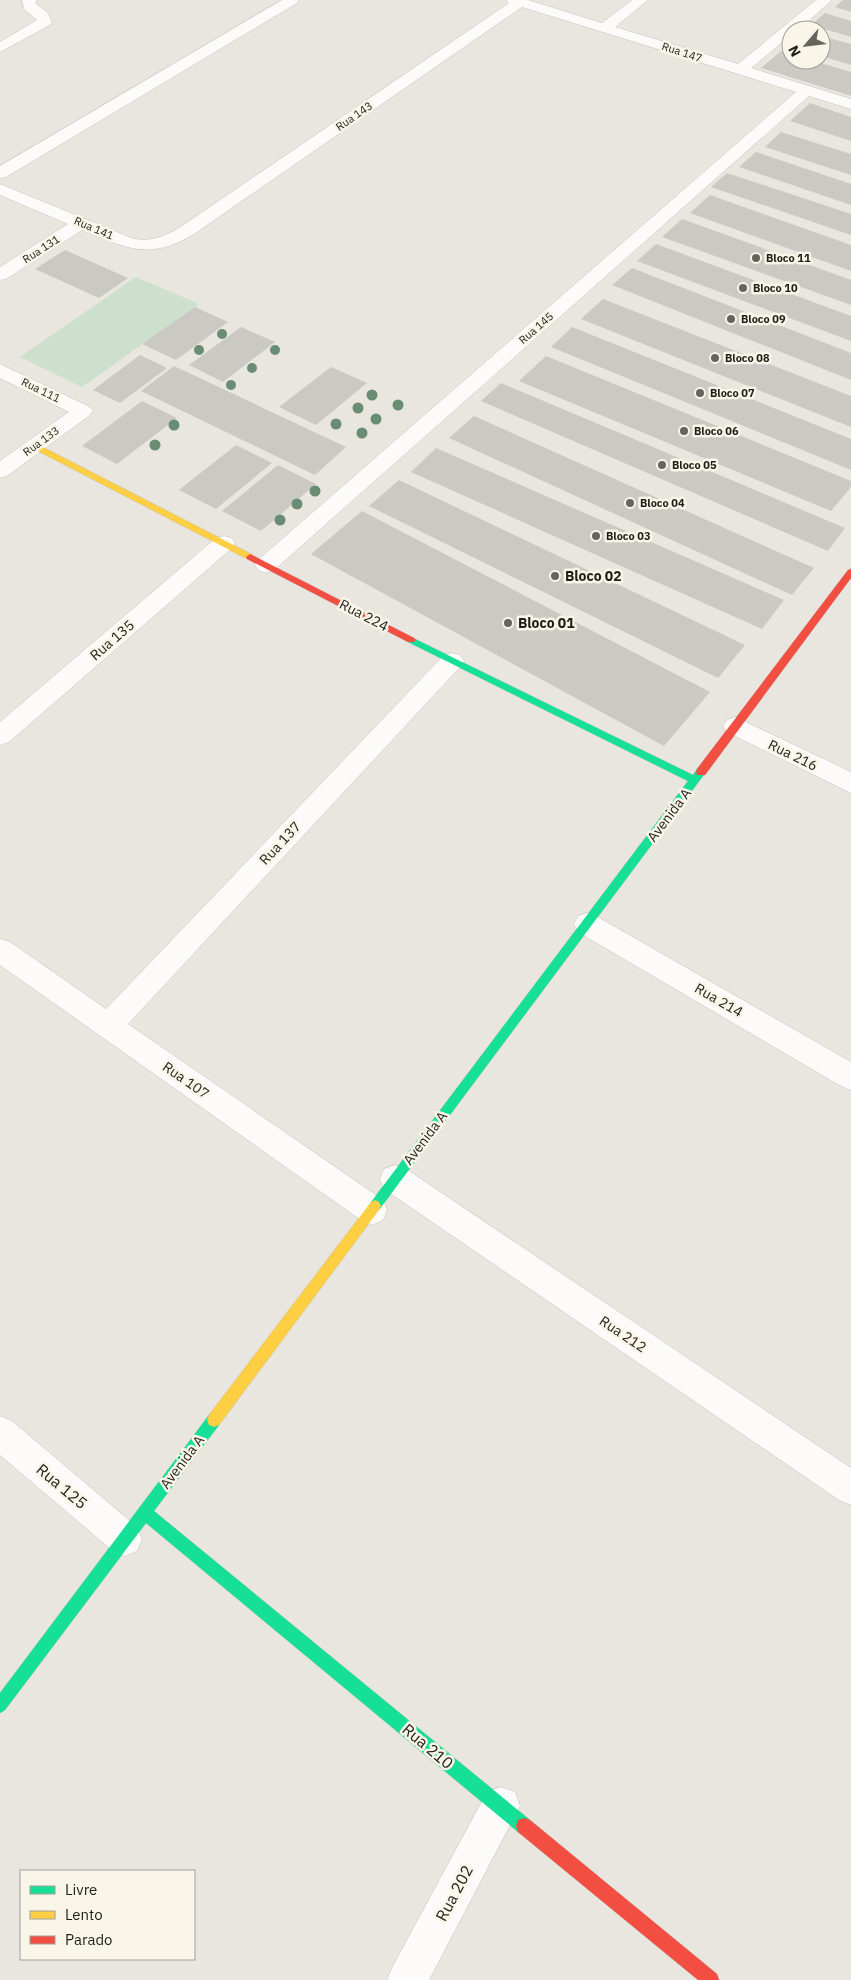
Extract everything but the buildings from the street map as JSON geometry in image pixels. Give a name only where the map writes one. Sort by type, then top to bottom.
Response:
[{"type":"street","points":[[0,48],[45,22],[43,16],[29,6],[29,0]]},
{"type":"street","points":[[0,173],[292,0]]},
{"type":"street","points":[[605,27],[641,0]]},
{"type":"street","points":[[740,70],[825,0]]},
{"type":"street","name":"Rua 147","points":[[517,1],[851,104]]},
{"type":"street","name":"Rua 143","points":[[188,230],[517,1]]},
{"type":"street","name":"Rua 145","points":[[266,565],[806,91]]},
{"type":"street","name":"Rua 141","points":[[0,189],[142,246],[155,246],[168,242],[188,230]]},
{"type":"street","name":"Rua 131","points":[[0,275],[81,223]]},
{"type":"street","name":"Rua 111","points":[[0,370],[83,411]]},
{"type":"street","name":"Rua 133","points":[[0,472],[83,411]]},
{"type":"street","name":"Rua 224","points":[[35,446],[452,661],[695,780]]},
{"type":"street","name":"Rua 135","points":[[0,736],[224,543]]},
{"type":"street","name":"Avenida A","points":[[0,1705],[851,572]]},
{"type":"street","name":"Rua 137","points":[[108,1026],[452,661]]},
{"type":"street","name":"Rua 216","points":[[735,726],[851,783]]},
{"type":"street","name":"Rua 214","points":[[587,924],[851,1077]]},
{"type":"street","name":"Rua 107","points":[[0,950],[372,1210]]},
{"type":"street","name":"Rua 212","points":[[395,1179],[851,1488]]},
{"type":"street","name":"Rua 125","points":[[0,1433],[125,1539]]},
{"type":"street","name":"Rua 210","points":[[145,1513],[711,1980]]},
{"type":"street","name":"Rua 202","points":[[407,1980],[501,1806]]},
{"type":"green space","points":[[136,277],[199,304],[82,387],[20,357]]},
{"type":"traffic: fast","points":[[411,640],[695,780]]},
{"type":"traffic: fast","points":[[375,1206],[701,772]]},
{"type":"traffic: fast","points":[[0,1705],[214,1420]]},
{"type":"traffic: fast","points":[[145,1513],[524,1826]]},
{"type":"traffic: slow","points":[[35,446],[250,557]]},
{"type":"traffic: slow","points":[[214,1420],[375,1206]]},
{"type":"traffic: jam","points":[[250,557],[411,640]]},
{"type":"traffic: jam","points":[[701,772],[851,572]]},
{"type":"traffic: jam","points":[[524,1826],[711,1980]]},
{"type":"place","name":"Bloco 11","points":[[756,258]]},
{"type":"place","name":"Bloco 10","points":[[743,288]]},
{"type":"place","name":"Bloco 09","points":[[731,319]]},
{"type":"place","name":"Bloco 08","points":[[715,358]]},
{"type":"place","name":"Bloco 07","points":[[700,393]]},
{"type":"place","name":"Bloco 06","points":[[684,431]]},
{"type":"place","name":"Bloco 05","points":[[662,465]]},
{"type":"place","name":"Bloco 04","points":[[630,503]]},
{"type":"place","name":"Bloco 03","points":[[596,536]]},
{"type":"place","name":"Bloco 02","points":[[555,576]]},
{"type":"place","name":"Bloco 01","points":[[508,623]]}]
